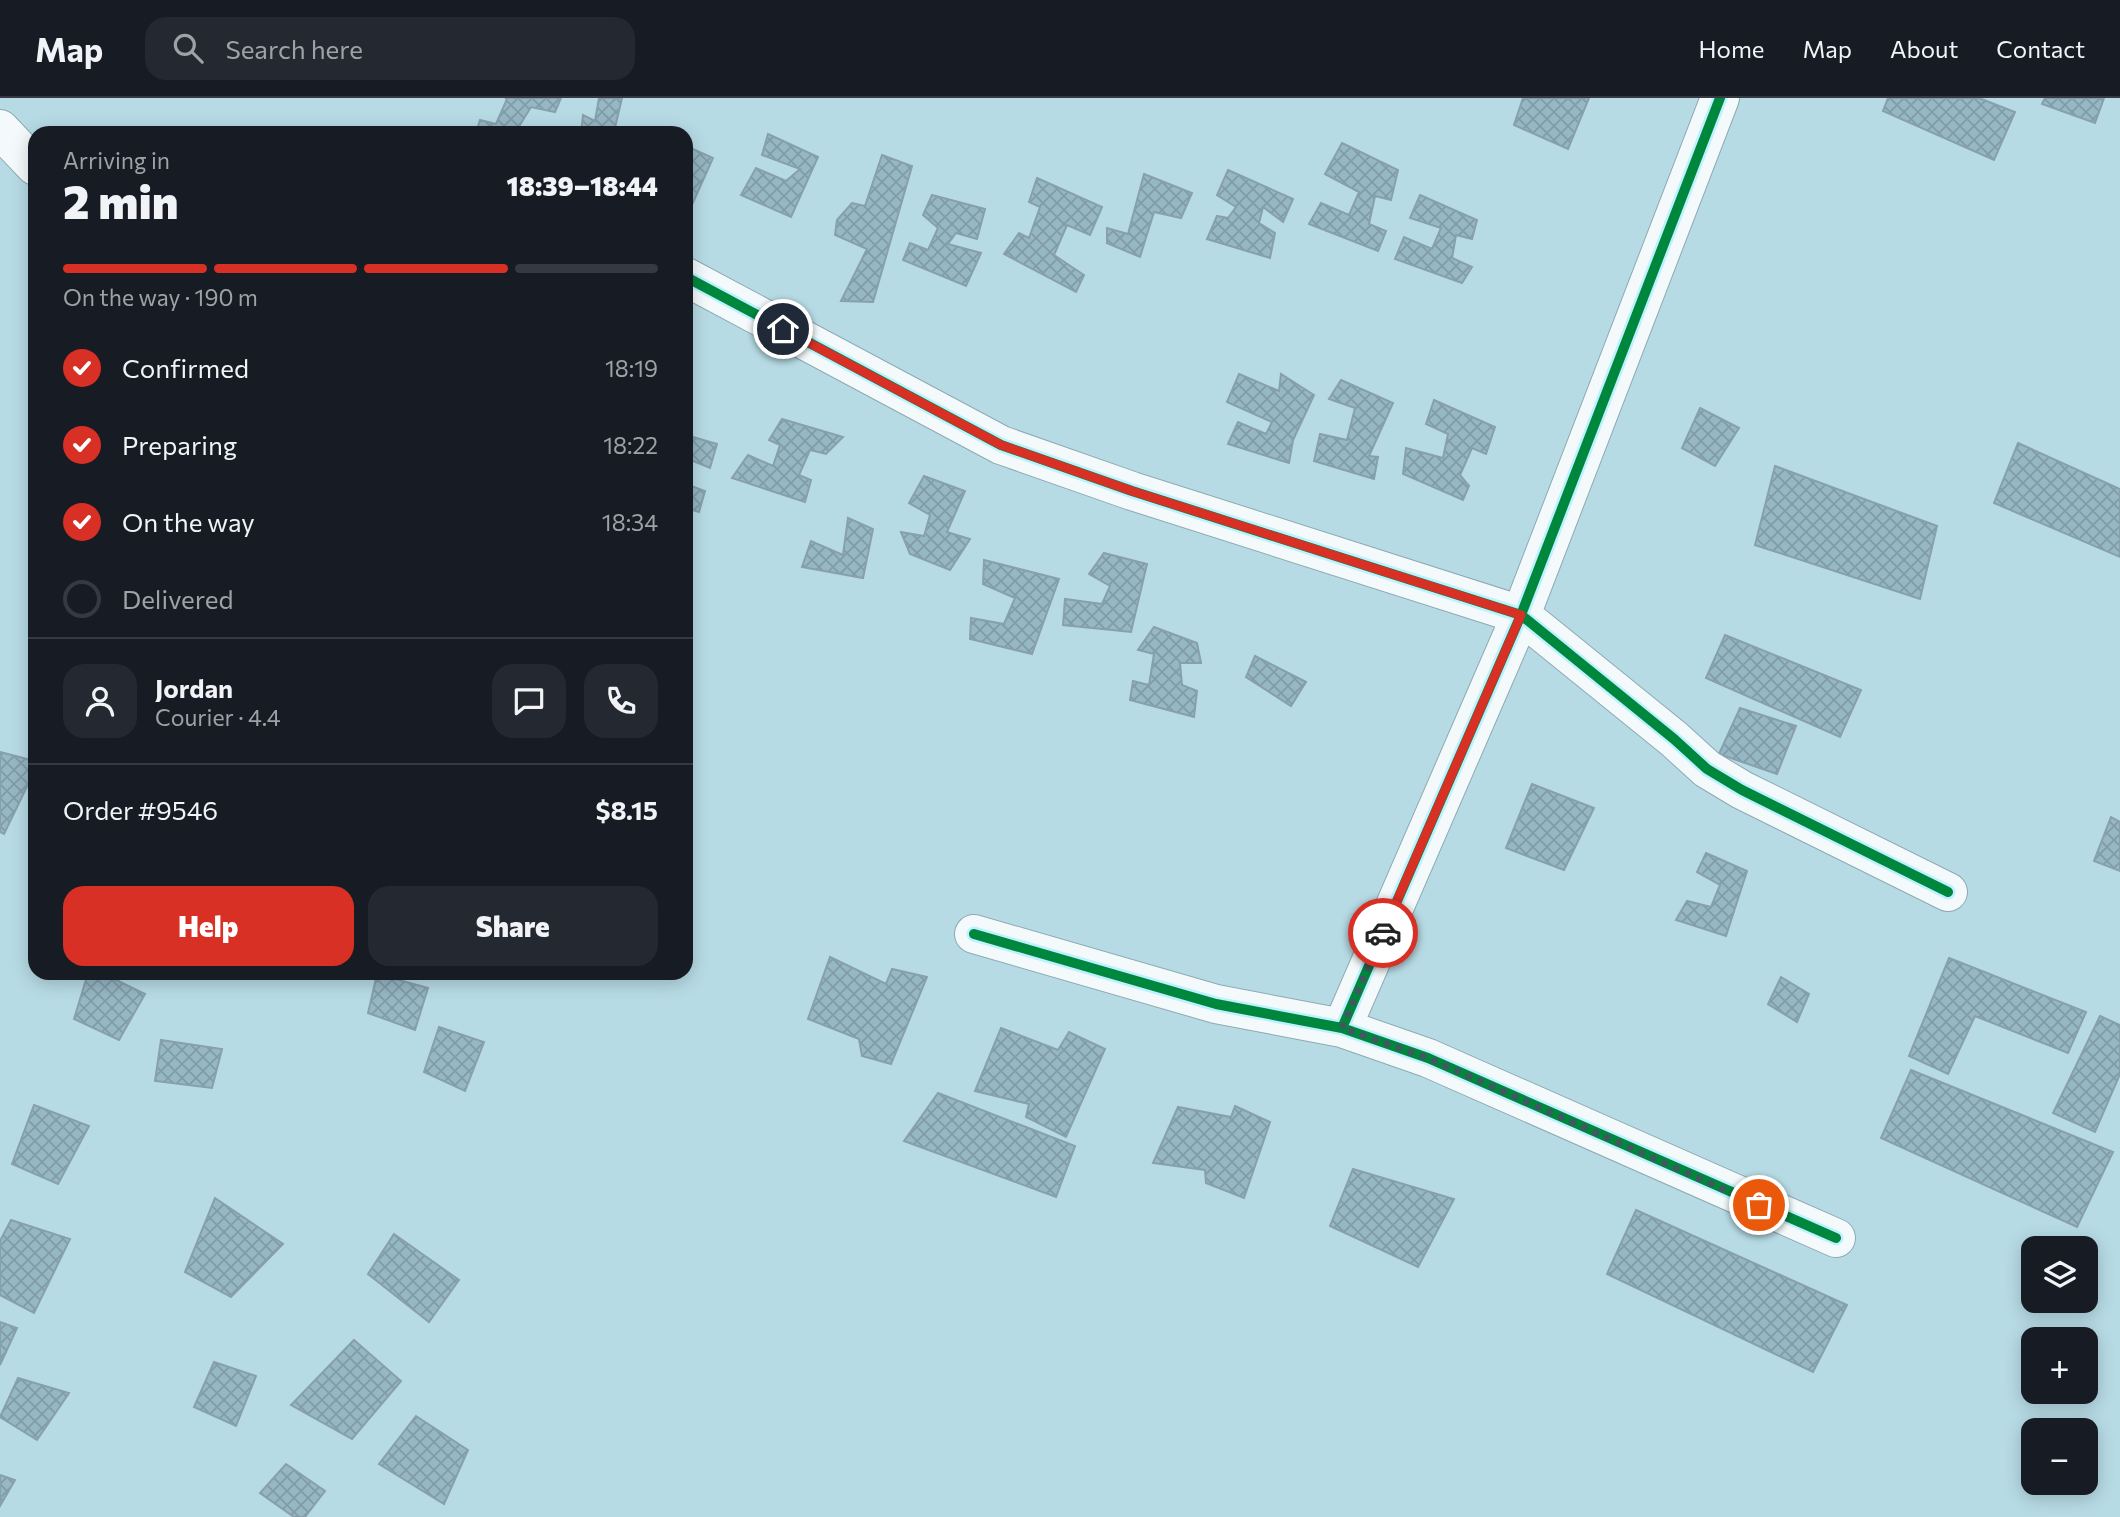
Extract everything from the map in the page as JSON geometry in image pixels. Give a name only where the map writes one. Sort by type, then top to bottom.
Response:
[{"type":"street","points":[[1342,1028],[1521,615],[1720,98]]},
{"type":"street","points":[[0,129],[28,159]]},
{"type":"street","points":[[693,281],[1001,445],[1132,491],[1521,615],[1674,738],[1707,769],[1742,790],[1948,891]]},
{"type":"street","points":[[974,934],[1216,1004],[1342,1028],[1428,1058],[1836,1238]]},
{"type":"building","points":[[505,98],[561,98],[555,112],[531,107],[519,126],[478,126],[480,120],[496,124],[507,99]]},
{"type":"building","points":[[599,98],[622,98],[615,126],[582,126],[583,115],[595,121]]},
{"type":"building","points":[[1523,98],[1589,98],[1568,149],[1514,125]]},
{"type":"building","points":[[1888,98],[1979,98],[2015,112],[1994,160],[1883,111]]},
{"type":"building","points":[[2045,98],[2104,98],[2095,123],[2042,104]]},
{"type":"building","points":[[768,134],[818,157],[791,217],[741,195],[756,168],[786,181],[800,169],[762,155]]},
{"type":"building","points":[[1342,143],[1398,170],[1391,200],[1375,196],[1369,224],[1386,231],[1378,251],[1309,224],[1321,203],[1349,215],[1359,192],[1325,174]]},
{"type":"building","points":[[693,149],[713,158],[693,202]]},
{"type":"building","points":[[882,155],[912,166],[873,302],[841,301],[867,249],[835,235],[837,220],[852,203],[865,206]]},
{"type":"building","points":[[1228,170],[1293,199],[1283,222],[1263,207],[1259,223],[1275,233],[1270,258],[1207,239],[1217,216],[1228,218],[1236,207],[1217,195]]},
{"type":"building","points":[[1144,174],[1192,193],[1181,218],[1154,212],[1140,257],[1107,243],[1107,228],[1128,234]]},
{"type":"building","points":[[1037,178],[1102,207],[1090,235],[1067,225],[1054,255],[1084,275],[1076,292],[1004,254],[1019,233],[1029,238],[1040,207],[1029,202]]},
{"type":"building","points":[[932,195],[985,209],[977,239],[956,233],[948,244],[981,253],[966,286],[903,260],[910,243],[928,250],[938,228],[923,215]]},
{"type":"building","points":[[1420,195],[1477,220],[1472,239],[1456,235],[1452,258],[1472,267],[1462,283],[1395,259],[1404,237],[1432,249],[1441,228],[1410,218]]},
{"type":"building","points":[[1239,374],[1279,391],[1281,374],[1314,395],[1293,440],[1289,463],[1228,444],[1238,422],[1266,434],[1272,422],[1227,402]]},
{"type":"building","points":[[1341,380],[1393,403],[1369,456],[1378,457],[1374,479],[1314,461],[1320,434],[1347,440],[1355,408],[1329,399]]},
{"type":"building","points":[[1434,400],[1495,427],[1486,454],[1472,448],[1460,475],[1469,486],[1463,500],[1403,474],[1406,448],[1443,458],[1448,434],[1426,424]]},
{"type":"building","points":[[1700,408],[1739,428],[1715,466],[1682,448]]},
{"type":"building","points":[[782,419],[843,437],[826,454],[810,450],[799,475],[811,480],[805,502],[732,478],[748,455],[773,466],[780,445],[769,440]]},
{"type":"building","points":[[693,437],[717,444],[710,468],[693,461]]},
{"type":"building","points":[[2018,443],[2120,489],[2120,557],[1994,503]]},
{"type":"building","points":[[1775,466],[1937,526],[1920,599],[1755,545]]},
{"type":"building","points":[[924,476],[965,491],[947,532],[970,539],[950,570],[910,554],[901,532],[924,536],[930,515],[909,503]]},
{"type":"building","points":[[693,487],[705,491],[699,512],[693,510]]},
{"type":"building","points":[[848,518],[873,529],[863,578],[802,567],[811,541],[843,555]]},
{"type":"building","points":[[1104,553],[1147,564],[1131,632],[1063,625],[1065,599],[1102,604],[1110,586],[1089,574]]},
{"type":"building","points":[[984,560],[1059,579],[1032,654],[970,639],[971,618],[1004,624],[1015,598],[983,584]]},
{"type":"building","points":[[1154,627],[1197,643],[1201,663],[1180,663],[1182,685],[1197,691],[1194,717],[1130,700],[1133,681],[1149,685],[1154,654],[1138,650]]},
{"type":"building","points":[[1725,635],[1861,690],[1840,737],[1706,678]]},
{"type":"building","points":[[1255,656],[1306,682],[1291,706],[1246,677]]},
{"type":"building","points":[[1740,708],[1796,726],[1777,774],[1719,754]]},
{"type":"building","points":[[0,752],[28,759],[28,784],[4,834],[0,832]]},
{"type":"building","points":[[1532,784],[1594,808],[1564,870],[1506,848]]},
{"type":"building","points":[[2111,817],[2120,822],[2120,871],[2094,861]]},
{"type":"building","points":[[1706,853],[1747,871],[1726,936],[1676,920],[1687,901],[1711,907],[1720,885],[1697,872]]},
{"type":"building","points":[[830,957],[886,984],[892,969],[927,977],[891,1064],[862,1056],[859,1039],[808,1019]]},
{"type":"building","points":[[1949,958],[2086,1012],[2068,1053],[1975,1016],[1948,1074],[1909,1056]]},
{"type":"building","points":[[1781,977],[1809,994],[1797,1022],[1768,1004]]},
{"type":"building","points":[[86,980],[116,980],[145,994],[119,1040],[74,1019]]},
{"type":"building","points":[[376,980],[399,980],[428,988],[415,1030],[368,1013]]},
{"type":"building","points":[[2100,1016],[2120,1025],[2120,1074],[2095,1132],[2053,1113]]},
{"type":"building","points":[[439,1027],[484,1042],[465,1091],[424,1072]]},
{"type":"building","points":[[1001,1028],[1058,1050],[1069,1032],[1105,1049],[1066,1137],[1026,1117],[1029,1104],[975,1091]]},
{"type":"building","points":[[161,1040],[222,1049],[212,1088],[155,1081]]},
{"type":"building","points":[[1911,1070],[2113,1152],[2077,1227],[1881,1138]]},
{"type":"building","points":[[938,1093],[1075,1146],[1056,1197],[904,1141]]},
{"type":"building","points":[[34,1105],[89,1126],[58,1184],[12,1164]]},
{"type":"building","points":[[1235,1106],[1270,1122],[1244,1198],[1206,1183],[1205,1170],[1153,1163],[1178,1107],[1231,1117]]},
{"type":"building","points":[[1353,1169],[1454,1199],[1418,1267],[1330,1226]]},
{"type":"building","points":[[215,1198],[283,1244],[231,1297],[185,1272]]},
{"type":"building","points":[[1636,1210],[1847,1305],[1813,1372],[1607,1274]]},
{"type":"building","points":[[11,1220],[70,1239],[34,1313],[0,1295],[0,1241]]},
{"type":"building","points":[[394,1234],[459,1280],[429,1322],[368,1274]]},
{"type":"building","points":[[0,1322],[17,1328],[0,1365]]},
{"type":"building","points":[[354,1340],[401,1381],[352,1439],[291,1405]]},
{"type":"building","points":[[214,1362],[256,1376],[236,1426],[194,1407]]},
{"type":"building","points":[[18,1378],[69,1393],[37,1440],[0,1417]]},
{"type":"building","points":[[416,1416],[468,1450],[444,1504],[379,1464]]},
{"type":"building","points":[[286,1464],[325,1491],[305,1517],[294,1517],[260,1493]]},
{"type":"building","points":[[0,1475],[15,1480],[0,1506]]},
{"type":"cycle path","points":[[1342,1028],[1521,615],[1720,98]]},
{"type":"cycle path","points":[[693,281],[1001,445],[1132,491],[1521,615],[1707,769],[1742,790],[1948,892]]},
{"type":"cycle path","points":[[974,934],[1216,1004],[1342,1028],[1428,1058],[1836,1238]]},
{"type":"way so far","points":[[1383,933],[1342,1028],[1428,1058],[1759,1205]]},
{"type":"route","points":[[783,329],[1001,445],[1132,491],[1521,615],[1383,933]]}]
